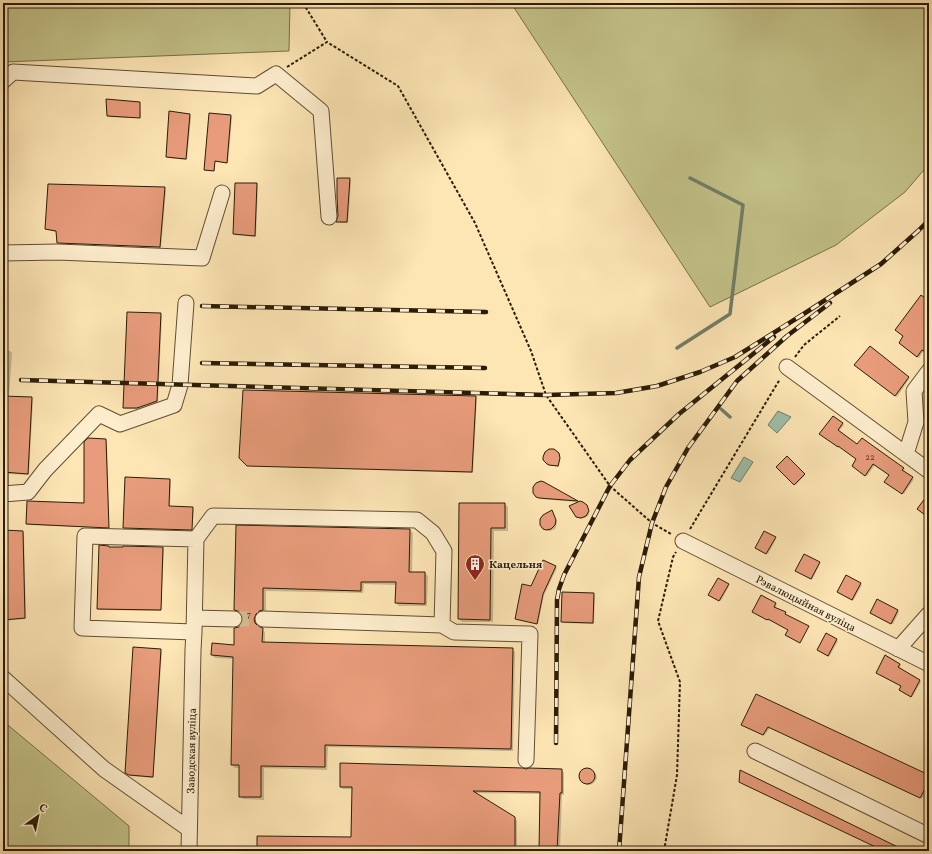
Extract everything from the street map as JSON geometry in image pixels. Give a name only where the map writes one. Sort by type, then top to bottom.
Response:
[{"type":"street","points":[[3,80],[13,72],[257,86],[276,74],[321,111],[329,217]]},
{"type":"street","points":[[3,253],[58,252],[202,258],[222,194]]},
{"type":"street","points":[[3,494],[28,492],[45,470],[99,414],[120,424],[174,406],[180,385],[186,303]]},
{"type":"street","points":[[787,367],[929,471]]},
{"type":"street","points":[[906,454],[916,422],[914,391],[929,371]]},
{"type":"street","points":[[234,619],[195,625],[82,628],[85,536],[196,539],[213,516],[417,520],[433,533],[444,551],[442,624]]},
{"type":"street","name":"Заводская вуліца","points":[[189,851],[196,539]]},
{"type":"street","name":"Рэвалюцыйная вуліца","points":[[683,541],[929,664]]},
{"type":"street","points":[[898,649],[929,614]]},
{"type":"street","points":[[263,619],[442,624],[454,632],[530,634],[526,760]]},
{"type":"street","points":[[3,678],[104,769],[189,829]]},
{"type":"street","points":[[755,751],[929,836]]},
{"type":"path","points":[[303,3],[327,42],[398,86],[475,223],[531,351],[546,395],[610,486],[652,523],[683,541]]},
{"type":"path","points":[[276,74],[327,42]]},
{"type":"path","points":[[664,851],[677,775],[680,682],[658,621],[673,557],[787,367],[804,345],[840,316]]},
{"type":"shaded area","points":[[3,3],[290,3],[289,51],[3,62]]},
{"type":"shaded area","points":[[511,3],[929,3],[929,164],[905,192],[836,245],[710,307]]},
{"type":"shaded area","points":[[778,411],[791,417],[777,433],[768,425]]},
{"type":"shaded area","points":[[744,457],[753,462],[740,482],[731,478]]},
{"type":"shaded area","points":[[3,721],[129,826],[129,851],[3,851]]},
{"type":"building","points":[[106,99],[140,102],[140,118],[107,116]]},
{"type":"building","points":[[169,111],[190,114],[186,159],[166,157]]},
{"type":"building","points":[[209,113],[231,115],[227,163],[215,161],[214,171],[204,170]]},
{"type":"building","points":[[337,178],[350,178],[347,222],[336,222],[338,216]]},
{"type":"building","points":[[235,183],[257,183],[255,236],[233,234]]},
{"type":"building","points":[[48,184],[165,187],[160,247],[57,243],[56,231],[45,229]]},
{"type":"building","points":[[921,295],[929,301],[929,354],[922,350],[917,357],[899,343],[903,336],[895,330]]},
{"type":"building","points":[[127,312],[161,313],[157,401],[137,408],[123,408]]},
{"type":"building","points":[[870,346],[909,377],[895,396],[854,365]]},
{"type":"building","points":[[243,390],[476,396],[472,472],[247,466],[239,458]]},
{"type":"building","points":[[3,396],[32,397],[28,474],[3,472]]},
{"type":"building","points":[[833,416],[843,423],[838,430],[857,444],[862,438],[904,468],[902,470],[913,477],[902,494],[884,482],[889,475],[873,464],[865,476],[852,466],[856,459],[819,434]]},
{"type":"building","points":[[88,438],[106,439],[109,528],[26,524],[27,501],[84,503],[84,442]]},
{"type":"building","points":[[549,449],[554,449],[559,453],[560,458],[558,466],[549,465],[543,460],[545,452]]},
{"type":"building","points":[[787,456],[805,474],[794,485],[776,467]]},
{"type":"building","points":[[125,477],[170,479],[169,506],[193,507],[192,530],[123,528]]},
{"type":"building","points":[[541,481],[578,501],[536,497],[533,493],[533,487],[536,483]]},
{"type":"building","points":[[929,493],[929,518],[917,509]]},
{"type":"building","points":[[580,501],[587,505],[589,511],[586,516],[581,518],[576,517],[569,506]]},
{"type":"building","name":"Кацельня","points":[[459,503],[505,503],[505,528],[491,528],[490,620],[458,619]]},
{"type":"building","points":[[552,510],[556,520],[555,525],[551,529],[543,529],[540,525],[540,519],[543,515]]},
{"type":"building","points":[[236,525],[410,529],[409,572],[425,572],[425,604],[395,603],[396,582],[361,582],[361,591],[263,588],[263,610],[256,614],[254,619],[258,626],[263,628],[262,642],[513,648],[511,749],[325,745],[325,767],[261,766],[261,797],[239,797],[239,765],[231,765],[233,657],[211,655],[212,643],[234,645],[234,628],[239,627],[243,620],[242,614],[234,610]]},
{"type":"building","points":[[3,530],[23,531],[25,618],[3,620]]},
{"type":"building","points":[[764,531],[776,537],[766,554],[755,548]]},
{"type":"building","points":[[99,545],[109,547],[163,547],[161,610],[97,609]]},
{"type":"building","points":[[804,554],[820,562],[811,579],[795,571]]},
{"type":"building","points":[[543,560],[556,566],[543,594],[537,624],[515,619],[522,584],[531,586]]},
{"type":"building","points":[[846,575],[861,583],[852,600],[837,592]]},
{"type":"building","points":[[718,578],[729,584],[719,601],[708,595]]},
{"type":"building","points":[[562,592],[594,593],[593,623],[561,622]]},
{"type":"building","points":[[761,595],[776,603],[774,607],[786,612],[785,614],[809,626],[800,643],[785,635],[788,630],[752,612]]},
{"type":"building","points":[[877,599],[898,610],[891,624],[870,613]]},
{"type":"building","points":[[826,633],[837,639],[828,656],[817,650]]},
{"type":"building","points":[[133,647],[161,649],[153,777],[129,775],[125,773]]},
{"type":"building","points":[[885,655],[900,664],[898,667],[920,680],[911,697],[899,690],[901,686],[876,673]]},
{"type":"building","points":[[756,694],[929,775],[929,782],[920,798],[768,727],[763,735],[741,725]]},
{"type":"building","points":[[340,763],[562,769],[562,793],[560,793],[557,851],[539,851],[540,792],[473,791],[515,817],[515,851],[257,851],[257,836],[351,837],[352,787],[340,787]]},
{"type":"building","points":[[584,768],[590,768],[595,773],[593,782],[590,784],[584,784],[579,779],[579,773]]},
{"type":"building","points":[[740,770],[906,851],[884,851],[745,785],[739,782]]},
{"type":"waterway","points":[[677,348],[730,314],[743,205],[690,178]]},
{"type":"waterway","points":[[721,409],[730,417]]},
{"type":"tunnel","points":[[234,619],[263,619]]},
{"type":"railway","points":[[21,380],[546,395],[616,393],[657,386],[700,372],[735,357],[881,264],[929,220]]},
{"type":"railway","points":[[619,851],[639,577],[652,523],[666,487],[688,448],[737,381],[787,336],[830,303]]},
{"type":"railway","points":[[202,306],[486,312]]},
{"type":"railway","points":[[556,743],[557,600],[559,589],[564,575],[610,486],[630,460],[679,414],[774,337]]},
{"type":"railway","points":[[202,363],[485,368]]},
{"type":"place","name":"Кацельня","points":[[475,581]]}]
